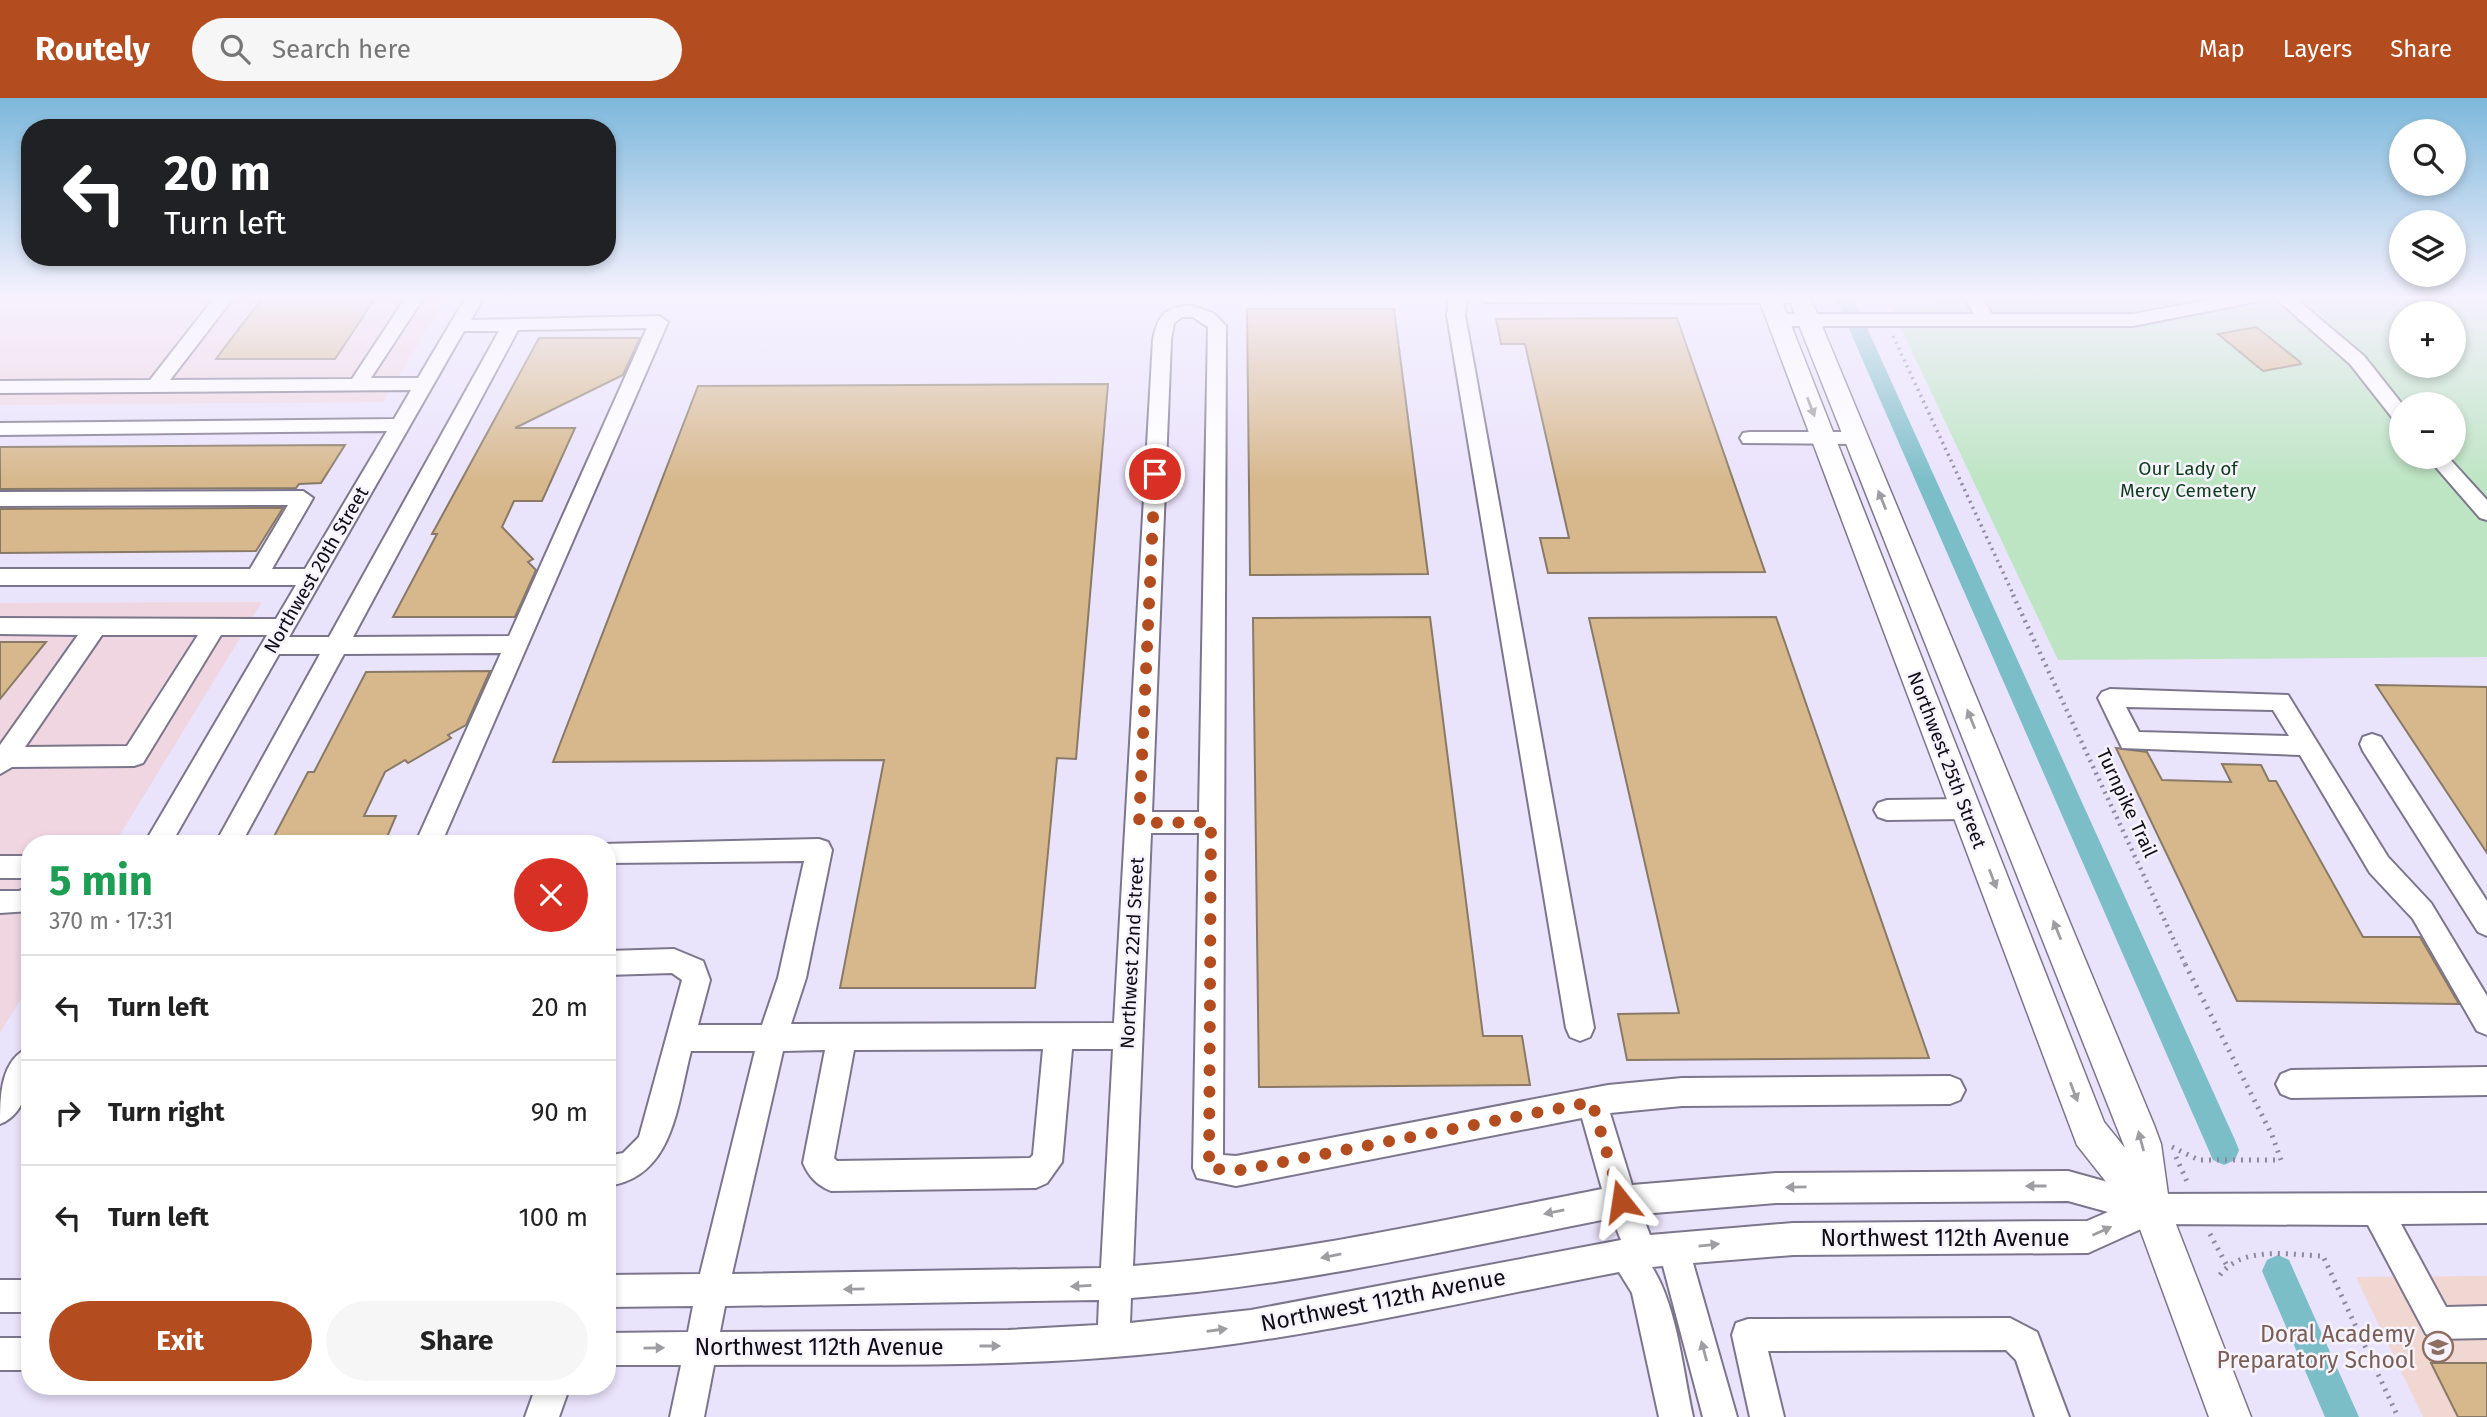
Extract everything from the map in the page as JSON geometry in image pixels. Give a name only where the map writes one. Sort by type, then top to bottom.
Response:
[{"type":"main road","name":"Northwest 25th Street","points":[[1793,359],[2090,1133],[2151,1209]]},
{"type":"main road","name":"Northwest 25th Street","points":[[1824,359],[2143,1144],[2151,1209],[2230,1417]]},
{"type":"street","points":[[155,386],[177,359]]},
{"type":"street","points":[[357,384],[374,359]]},
{"type":"street","name":"Northwest 20th Street","points":[[162,835],[439,359]]},
{"type":"street","points":[[233,835],[493,359]]},
{"type":"street","points":[[432,835],[643,359]]},
{"type":"street","name":"Northwest 22nd Street","points":[[1112,1341],[1161,359]]},
{"type":"street","name":"Northwest 22nd Street","points":[[1211,822],[1217,359]]},
{"type":"street","points":[[1463,359],[1580,1027]]},
{"type":"street","points":[[2355,359],[2389,401]]},
{"type":"street","points":[[0,387],[424,384]]},
{"type":"street","points":[[0,429],[401,425]]},
{"type":"street","points":[[1750,438],[1856,438]]},
{"type":"street","points":[[2448,469],[2487,513]]},
{"type":"street","points":[[0,499],[303,498],[256,578]]},
{"type":"street","points":[[0,577],[313,577]]},
{"type":"street","points":[[0,626],[215,626],[336,645],[517,644]]},
{"type":"street","points":[[3,761],[96,626]]},
{"type":"street","points":[[3,761],[134,756],[215,626]]},
{"type":"street","points":[[2308,746],[2130,741],[2110,698],[2280,701],[2308,746],[2379,865],[2422,911],[2487,1022]]},
{"type":"street","points":[[2372,744],[2487,924]]},
{"type":"street","points":[[1888,810],[1965,809]]},
{"type":"street","points":[[1139,823],[1211,822],[1209,1168],[1236,1171],[1592,1102],[1682,1092],[1950,1090]]},
{"type":"street","points":[[616,852],[819,850],[792,978],[772,1038],[712,1291],[687,1417]]},
{"type":"street","points":[[0,867],[21,867]]},
{"type":"street","points":[[0,902],[21,902]]},
{"type":"street","points":[[616,963],[674,961],[693,970],[696,980],[652,1143],[638,1161],[616,1168]]},
{"type":"street","points":[[842,1038],[818,1163],[831,1176],[1037,1173],[1047,1162],[1059,1035]]},
{"type":"street","points":[[680,1038],[1128,1036]]},
{"type":"street","points":[[0,1110],[21,1075]]},
{"type":"street","points":[[2291,1084],[2487,1081]]},
{"type":"street","points":[[1592,1102],[1660,1337],[1676,1417]]},
{"type":"street","name":"Northwest 112th Avenue","points":[[616,1292],[1116,1284],[1191,1278],[1301,1262],[1621,1201],[1776,1188],[2068,1186],[2151,1209],[2487,1208]]},
{"type":"street","name":"Northwest 112th Avenue","points":[[616,1349],[1008,1346],[1112,1341],[1251,1326],[1634,1253],[1673,1248],[1793,1239],[2088,1237],[2151,1209]]},
{"type":"street","points":[[2376,1209],[2437,1323],[2487,1322]]},
{"type":"street","points":[[1673,1248],[1704,1350],[1720,1417]]},
{"type":"street","points":[[0,1296],[21,1296]]},
{"type":"street","points":[[1767,1417],[1748,1335],[2010,1334],[2025,1344],[2030,1353],[2052,1417]]},
{"type":"street","points":[[0,1354],[21,1354]]},
{"type":"street","points":[[542,1417],[550,1395]]},
{"type":"path","name":"Turnpike Trail","points":[[1902,359],[2191,978],[2272,1135],[2281,1160],[2199,1160],[2165,1141]]},
{"type":"path","points":[[2220,1275],[2226,1264],[2248,1256],[2323,1256],[2398,1417]]},
{"type":"path","points":[[2221,1258],[2226,1264]]},
{"type":"shaded area","points":[[0,359],[409,359],[383,402],[0,405]]},
{"type":"shaded area","points":[[262,602],[120,835],[21,835],[21,999],[0,1033],[0,603]]},
{"type":"shaded area","name":"Doral Academy Preparatory School","points":[[2487,1276],[2487,1417],[2423,1417],[2356,1277]]},
{"type":"green space","name":"Our Lady of Mercy Cemetery","points":[[1915,359],[2389,359],[2389,378],[2466,378],[2466,359],[2487,359],[2487,657],[2058,660]]},
{"type":"building","points":[[216,359],[335,359],[335,359]]},
{"type":"building","points":[[528,359],[631,359],[623,375],[515,428],[575,428],[542,501],[514,501],[502,527],[533,559],[528,562],[536,570],[515,617],[393,617],[437,534],[432,534]]},
{"type":"building","points":[[1248,359],[1400,359],[1428,574],[1250,575]]},
{"type":"building","points":[[1528,359],[1691,359],[1765,572],[1548,573],[1540,538],[1569,538]]},
{"type":"building","points":[[2248,359],[2296,359],[2301,364],[2263,371]]},
{"type":"building","points":[[1108,384],[1076,759],[1057,758],[1035,988],[840,988],[884,760],[553,762],[698,386]]},
{"type":"building","points":[[345,445],[321,483],[299,484],[296,488],[0,489],[0,447]]},
{"type":"building","points":[[283,508],[256,551],[0,553],[0,509]]},
{"type":"building","points":[[1430,617],[1483,1036],[1522,1036],[1530,1085],[1259,1087],[1253,618]]},
{"type":"building","points":[[1776,617],[1929,1058],[1627,1060],[1618,1014],[1679,1013],[1589,618]]},
{"type":"building","points":[[0,642],[46,642],[0,699]]},
{"type":"building","points":[[490,671],[466,725],[448,735],[451,738],[408,763],[405,760],[385,772],[364,816],[396,816],[388,835],[275,835],[308,772],[314,772],[366,672]]},
{"type":"building","points":[[2376,685],[2487,687],[2487,853]]},
{"type":"building","points":[[2116,748],[2147,752],[2162,780],[2231,782],[2222,764],[2261,765],[2269,781],[2276,781],[2363,937],[2420,937],[2459,1004],[2237,1001]]},
{"type":"building","points":[[2431,1363],[2487,1363],[2487,1417],[2458,1417]]},
{"type":"waterway","points":[[1871,359],[2224,1150]]},
{"type":"waterway","points":[[2278,1271],[2342,1417]]},
{"type":"place","name":"Doral Academy Preparatory School","points":[[2438,1347]]},
{"type":"route","points":[[1155,474],[1139,823],[1211,822],[1209,1168],[1236,1171],[1592,1102],[1621,1201]]}]
